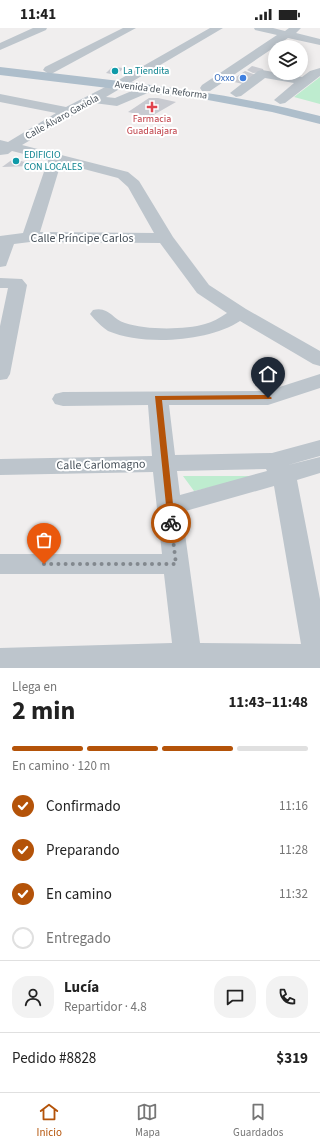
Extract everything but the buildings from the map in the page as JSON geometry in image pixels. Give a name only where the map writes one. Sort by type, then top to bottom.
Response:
[{"type":"main road","name":"Avenida de la Reforma","points":[[0,65],[49,70],[124,82],[146,89],[208,96],[274,108],[320,120]]},
{"type":"main road","name":"Avenida de la Reforma","points":[[0,72],[206,88],[280,100],[320,110]]},
{"type":"street","points":[[0,47],[42,28]]},
{"type":"street","points":[[49,70],[131,28]]},
{"type":"street","name":"Calle Álvaro Gaxiola","points":[[3,148],[124,82],[218,28]]},
{"type":"street","points":[[259,28],[292,31],[320,42]]},
{"type":"street","points":[[206,88],[292,31]]},
{"type":"street","points":[[0,35],[22,38]]},
{"type":"street","points":[[280,100],[314,74],[320,72]]},
{"type":"street","points":[[236,93],[262,74],[304,81]]},
{"type":"street","points":[[94,98],[111,102],[121,101],[146,89]]},
{"type":"street","points":[[0,98],[68,112]]},
{"type":"street","points":[[3,148],[56,157],[123,175],[134,184],[165,238],[203,289],[239,313],[320,360]]},
{"type":"street","points":[[30,237],[56,157]]},
{"type":"street","name":"Calle Príncipe Carlos","points":[[3,241],[30,237],[165,238]]},
{"type":"street","points":[[0,262],[3,241]]},
{"type":"street","points":[[0,374],[9,283]]},
{"type":"street","points":[[100,314],[114,326],[127,331],[179,332],[208,330],[230,320],[239,313]]},
{"type":"street","points":[[63,399],[268,398],[320,381]]},
{"type":"street","points":[[158,398],[164,464],[188,662]]},
{"type":"street","name":"Calle Carlomagno","points":[[169,507],[278,468],[320,448]]},
{"type":"street","name":"Calle Carlomagno","points":[[0,467],[164,464],[278,468],[320,464]]},
{"type":"street","points":[[0,661],[188,662],[319,660],[278,468]]},
{"type":"street","points":[[0,564],[176,564]]},
{"type":"green space","points":[[320,77],[320,104],[294,97]]},
{"type":"green space","points":[[183,476],[260,476],[194,491]]},
{"type":"way so far","points":[[44,564],[176,564],[171,523]]},
{"type":"place","name":"La Tiendita","points":[[115,71]]},
{"type":"place","name":"Oxxo","points":[[243,78]]},
{"type":"place","name":"Farmacia Guadalajara","points":[[152,107]]},
{"type":"place","name":"EDIFICIO CON LOCALES","points":[[16,161]]},
{"type":"route","points":[[171,523],[158,398],[268,398]]}]
